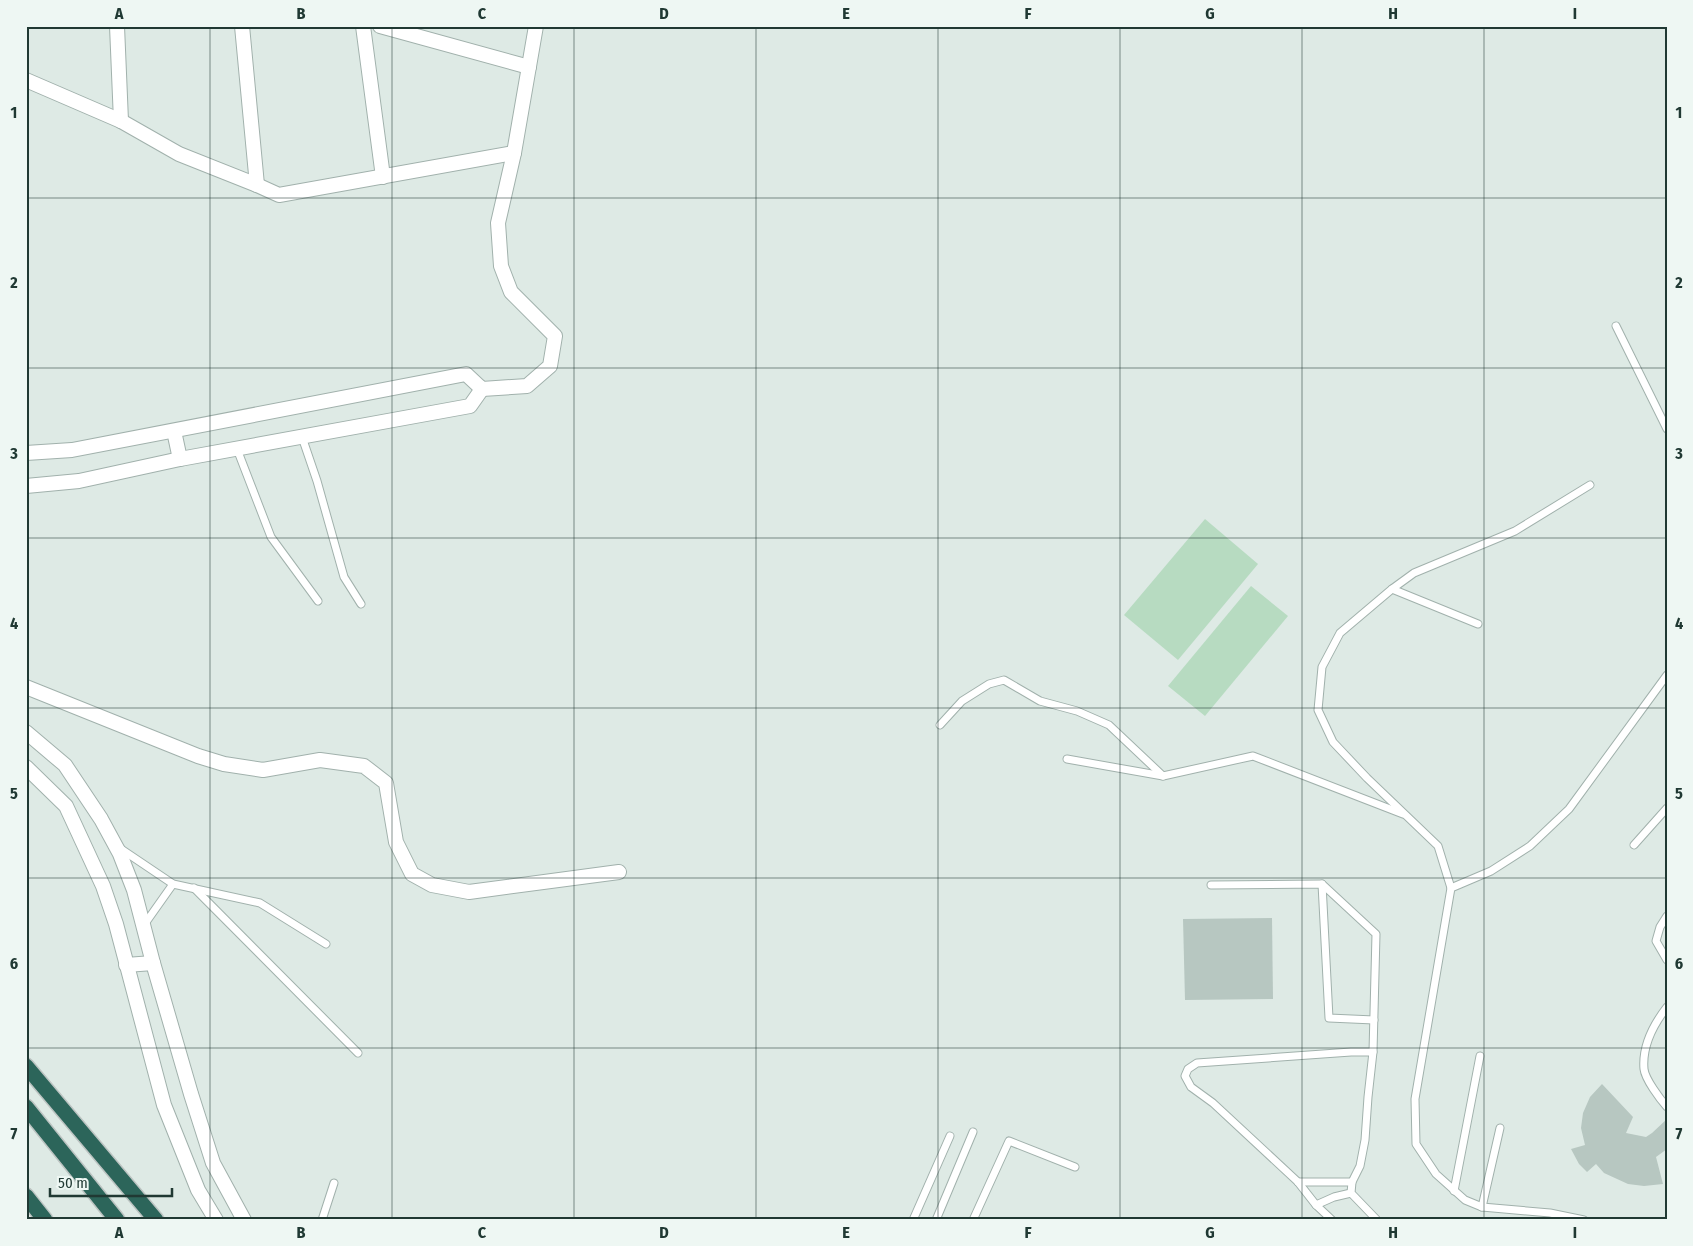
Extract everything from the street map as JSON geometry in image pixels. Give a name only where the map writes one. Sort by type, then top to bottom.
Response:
[{"type":"highway","points":[[26,1066],[156,1220]]},
{"type":"highway","points":[[26,1107],[117,1220]]},
{"type":"highway","points":[[26,1196],[45,1220]]},
{"type":"street","points":[[117,26],[121,121]]},
{"type":"street","points":[[242,26],[257,185]]},
{"type":"street","points":[[363,26],[384,177]]},
{"type":"street","points":[[380,26],[530,68]]},
{"type":"street","points":[[26,453],[72,450],[466,374],[482,389],[527,386],[550,366],[555,336],[511,292],[500,266],[498,223],[514,153],[536,26]]},
{"type":"street","points":[[26,80],[121,121],[179,154],[279,195],[514,153]]},
{"type":"street","points":[[26,486],[79,481],[237,448],[470,406],[482,389]]},
{"type":"street","points":[[174,431],[180,459]]},
{"type":"street","points":[[26,687],[198,756],[224,764],[263,770],[320,760],[364,766],[386,783],[396,842],[412,874],[432,885],[469,892],[618,872]]},
{"type":"street","points":[[26,732],[65,765],[101,819],[114,845],[134,890],[153,963],[213,1163],[244,1220]]},
{"type":"street","points":[[26,768],[66,806],[103,886],[116,924],[164,1105],[198,1190],[216,1220]]},
{"type":"street","points":[[126,965],[153,963]]},
{"type":"lane","points":[[1616,326],[1667,429]]},
{"type":"lane","points":[[302,437],[317,481],[344,577],[361,604]]},
{"type":"lane","points":[[237,448],[271,538],[318,601]]},
{"type":"lane","points":[[1584,1220],[1550,1213],[1482,1207],[1466,1200],[1436,1174],[1416,1144],[1415,1099],[1451,888],[1438,846],[1367,778],[1333,742],[1318,710],[1322,667],[1340,633],[1392,588],[1414,573],[1516,531],[1590,485]]},
{"type":"lane","points":[[1392,588],[1478,624]]},
{"type":"lane","points":[[1451,888],[1491,871],[1530,846],[1569,809],[1667,675]]},
{"type":"lane","points":[[940,725],[962,701],[989,684],[1004,680],[1040,701],[1077,711],[1109,725],[1164,776]]},
{"type":"lane","points":[[1068,759],[1164,776],[1253,756],[1407,815]]},
{"type":"lane","points":[[1634,845],[1667,808]]},
{"type":"lane","points":[[114,845],[173,884],[260,903],[326,944]]},
{"type":"lane","points":[[143,926],[173,884]]},
{"type":"lane","points":[[1322,884],[1329,1018],[1374,1020]]},
{"type":"lane","points":[[1211,885],[1322,884],[1376,934],[1373,1052],[1365,1140],[1360,1166],[1352,1182],[1351,1193],[1377,1220]]},
{"type":"lane","points":[[193,888],[358,1053]]},
{"type":"lane","points":[[1667,916],[1660,927],[1656,941],[1667,960]]},
{"type":"lane","points":[[1667,1007],[1653,1025],[1646,1049],[1644,1071],[1660,1100],[1667,1107]]},
{"type":"lane","points":[[1332,1220],[1316,1205],[1298,1182],[1214,1103],[1191,1087],[1185,1076],[1188,1069],[1196,1063],[1373,1052]]},
{"type":"lane","points":[[1454,1190],[1480,1056]]},
{"type":"lane","points":[[1482,1207],[1500,1128]]},
{"type":"lane","points":[[936,1220],[973,1132]]},
{"type":"lane","points":[[913,1220],[950,1136]]},
{"type":"lane","points":[[973,1220],[1009,1141],[1076,1167]]},
{"type":"lane","points":[[1298,1182],[1352,1182]]},
{"type":"lane","points":[[322,1220],[334,1183]]},
{"type":"lane","points":[[1316,1205],[1334,1197],[1351,1193]]},
{"type":"green space","points":[[1205,519],[1258,564],[1178,660],[1124,615]]},
{"type":"green space","points":[[1251,586],[1288,616],[1205,716],[1168,686]]},
{"type":"building","points":[[1272,918],[1273,999],[1185,1000],[1183,919]]},
{"type":"building","points":[[1602,1084],[1633,1117],[1626,1133],[1646,1137],[1667,1119],[1667,1149],[1656,1157],[1663,1184],[1644,1186],[1628,1184],[1604,1173],[1596,1164],[1587,1172],[1579,1164],[1571,1149],[1585,1145],[1581,1128],[1583,1113],[1590,1097]]}]
